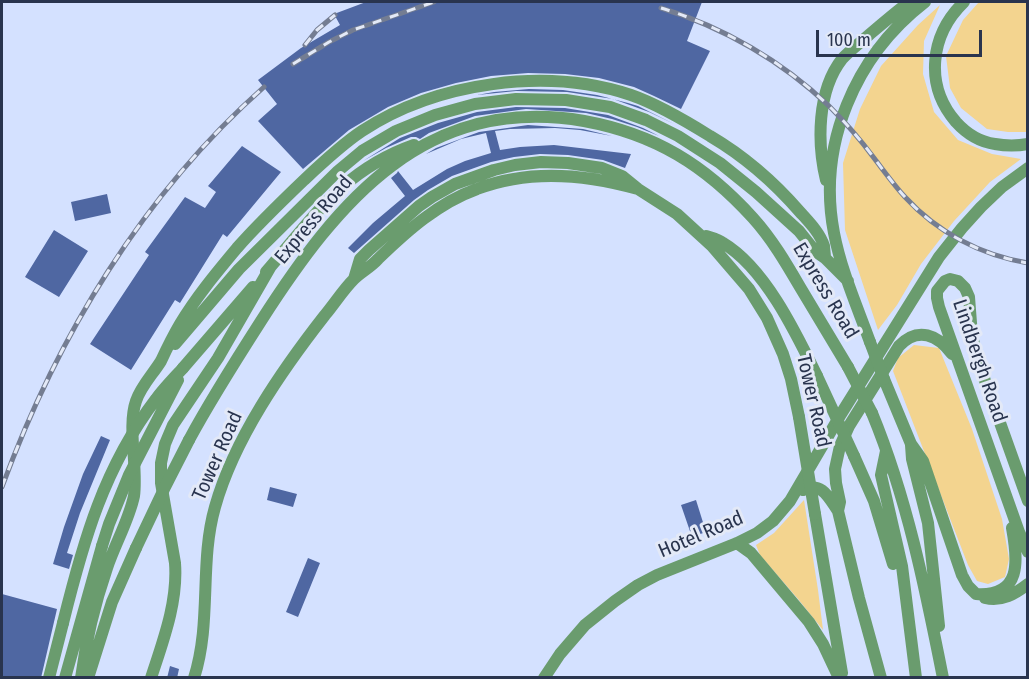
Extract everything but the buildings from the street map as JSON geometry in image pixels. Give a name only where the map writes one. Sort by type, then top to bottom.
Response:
[{"type":"street","points":[[830,193],[821,160],[822,113],[834,71],[852,50],[909,2]]},
{"type":"street","points":[[925,2],[898,25],[873,54],[844,111],[837,134],[831,169],[830,193],[834,234],[848,281],[884,379],[911,444],[923,460],[962,575],[968,586],[976,594],[986,599],[1001,599],[1012,595],[1028,584]]},
{"type":"street","points":[[964,2],[945,27],[937,49],[935,73],[942,102],[961,126],[981,140],[997,145],[1028,144]]},
{"type":"street","points":[[81,678],[104,578],[134,495],[133,421],[140,392],[186,315],[223,265],[260,223],[345,143],[391,114],[437,96],[466,89],[527,81],[598,87],[635,97],[652,104],[717,141],[751,165],[786,196],[814,228],[824,247],[825,258]]},
{"type":"street","points":[[159,363],[239,269],[354,157],[378,140],[425,118],[495,101],[546,98],[597,104],[635,115],[678,136],[720,163],[751,187],[799,231],[815,251],[848,281]]},
{"type":"street","name":"Express Road","points":[[88,678],[92,623],[136,548],[189,440],[271,306],[307,254],[338,216],[360,192],[392,166],[423,145],[452,131],[509,119],[559,118],[591,122],[622,130],[669,149],[695,165],[734,199],[755,221],[780,254],[848,367],[872,413],[886,449],[915,542],[943,678]]},
{"type":"street","points":[[49,678],[90,524],[119,458],[160,393],[300,230],[351,179],[376,161],[404,148],[452,131]]},
{"type":"street","name":"Hotel Road","points":[[544,678],[560,654],[585,625],[622,596],[657,575],[757,533],[782,511],[939,257],[981,207],[1002,187],[1028,168]]},
{"type":"street","name":"Tower Road","points":[[194,678],[202,650],[206,558],[215,508],[224,480],[251,425],[288,364],[354,279],[426,216],[460,196],[488,185],[519,178],[561,176],[589,178],[638,189],[676,214],[712,246],[733,268],[760,305],[783,354],[791,379],[841,678]]},
{"type":"street","points":[[697,232],[723,242],[752,268],[773,295],[800,342],[874,501],[890,548],[913,647]]},
{"type":"street","points":[[151,678],[167,629],[176,575],[161,483],[161,463],[165,444],[173,425],[218,358],[271,266]]},
{"type":"street","name":"Lindbergh Road","points":[[1028,501],[979,364],[972,336],[969,297],[965,288],[958,281],[950,279],[945,281],[937,291],[937,298],[959,366],[1028,552]]},
{"type":"street","points":[[838,511],[840,502],[835,468],[840,446],[849,426],[904,340],[914,335],[934,337],[947,347],[959,366]]},
{"type":"street","points":[[65,678],[92,623],[102,546],[109,524],[129,475],[183,368]]},
{"type":"street","points":[[911,444],[912,459],[928,523],[943,678]]},
{"type":"street","name":"Express Road","points":[[886,449],[882,475],[902,566],[916,678]]},
{"type":"street","points":[[790,501],[806,488],[815,487],[826,493],[838,511],[861,608],[881,678]]},
{"type":"street","points":[[976,594],[999,590],[1014,576],[1016,565],[1014,543],[1005,494]]},
{"type":"street","points":[[736,543],[751,553],[809,622],[841,678]]},
{"type":"shaded area","points":[[2,2],[1027,2],[1027,677],[2,677]]},
{"type":"shaded area","points":[[979,2],[1027,2],[1027,132],[987,129],[961,108],[950,88],[946,56],[963,20]]},
{"type":"shaded area","points":[[940,5],[924,41],[923,74],[934,112],[958,140],[992,154],[1021,159],[990,182],[954,221],[921,264],[897,305],[878,330],[845,230],[843,163],[860,109],[881,66],[918,25]]},
{"type":"shaded area","points":[[914,345],[939,348],[972,429],[1002,519],[1009,559],[1005,577],[988,584],[977,581],[968,565],[893,371],[898,358]]},
{"type":"shaded area","points":[[804,500],[823,630],[760,555],[756,545],[774,533]]},
{"type":"railway","points":[[293,64],[353,30],[434,2]]},
{"type":"railway","points":[[661,8],[729,35],[792,74],[841,118],[905,197],[945,231],[976,248],[1028,263]]},
{"type":"railway","points":[[305,45],[317,30],[335,15]]},
{"type":"railway","points":[[2,487],[49,376],[108,271],[142,221],[180,174],[220,129],[264,87]]}]
